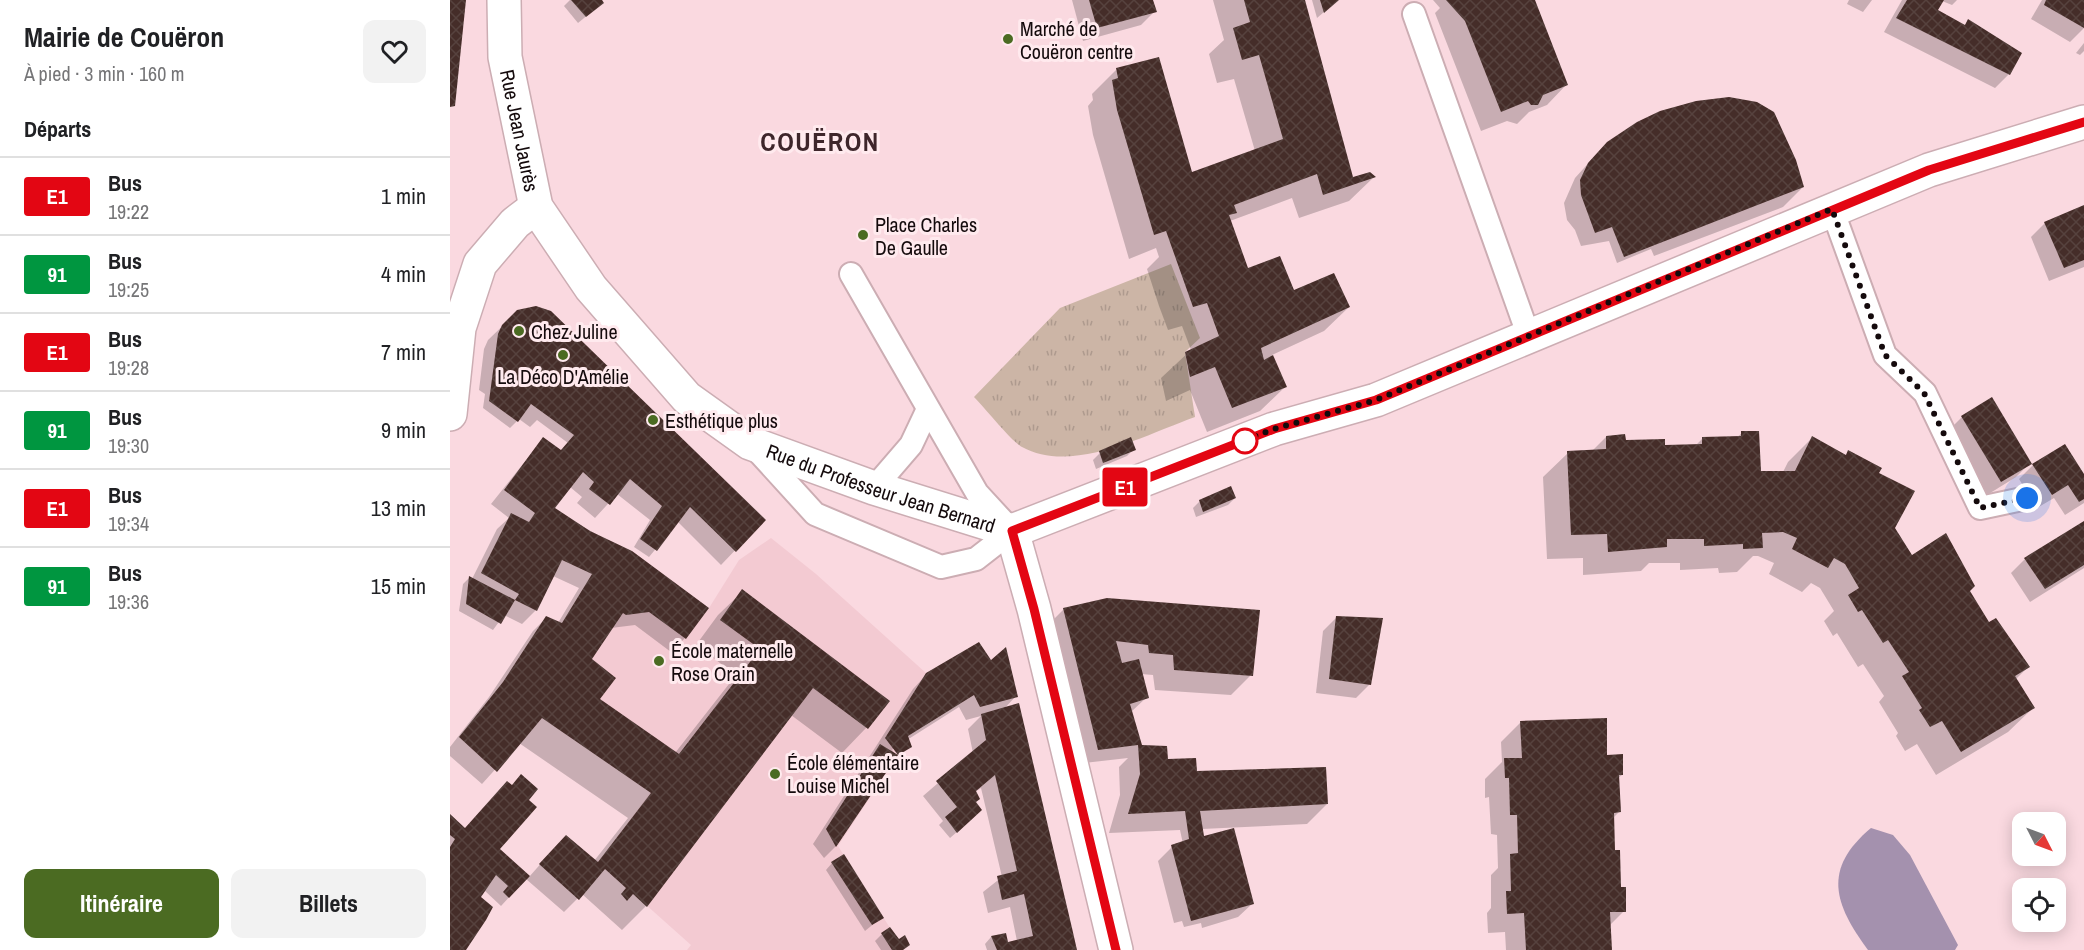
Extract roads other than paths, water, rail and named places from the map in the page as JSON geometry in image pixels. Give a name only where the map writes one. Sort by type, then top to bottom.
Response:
[{"type":"street","name":"Rue Jean Jaurès","points":[[450,414],[459,328],[480,264],[515,223],[536,207],[505,57],[504,0]]},
{"type":"street","points":[[1116,950],[1037,621],[1012,531],[1274,429],[1376,400],[1929,170],[2084,122]]},
{"type":"street","name":"Rue du Professeur Jean Bernard","points":[[536,207],[591,288],[687,398],[750,443],[874,488],[1012,531]]},
{"type":"lane","points":[[1413,14],[1529,337]]},
{"type":"lane","points":[[1832,209],[1885,355],[1924,393],[1980,508],[2027,498]]},
{"type":"lane","points":[[750,443],[815,514],[941,567],[976,560],[1012,531],[977,493],[851,274]]},
{"type":"lane","points":[[874,488],[911,445],[928,409]]},
{"type":"place","name":"Marché de Couëron centre","points":[[1008,39]]},
{"type":"place","name":"Place Charles De Gaulle","points":[[863,235]]},
{"type":"place","name":"Chez Juline","points":[[519,331]]},
{"type":"place","name":"La Déco D'Amélie","points":[[563,355]]},
{"type":"place","name":"Esthétique plus","points":[[653,420]]},
{"type":"place","name":"École maternelle Rose Orain","points":[[659,661]]},
{"type":"place","name":"École élémentaire Louise Michel","points":[[775,774]]},
{"type":"district","name":"COUËRON","points":[[820,141]]}]
